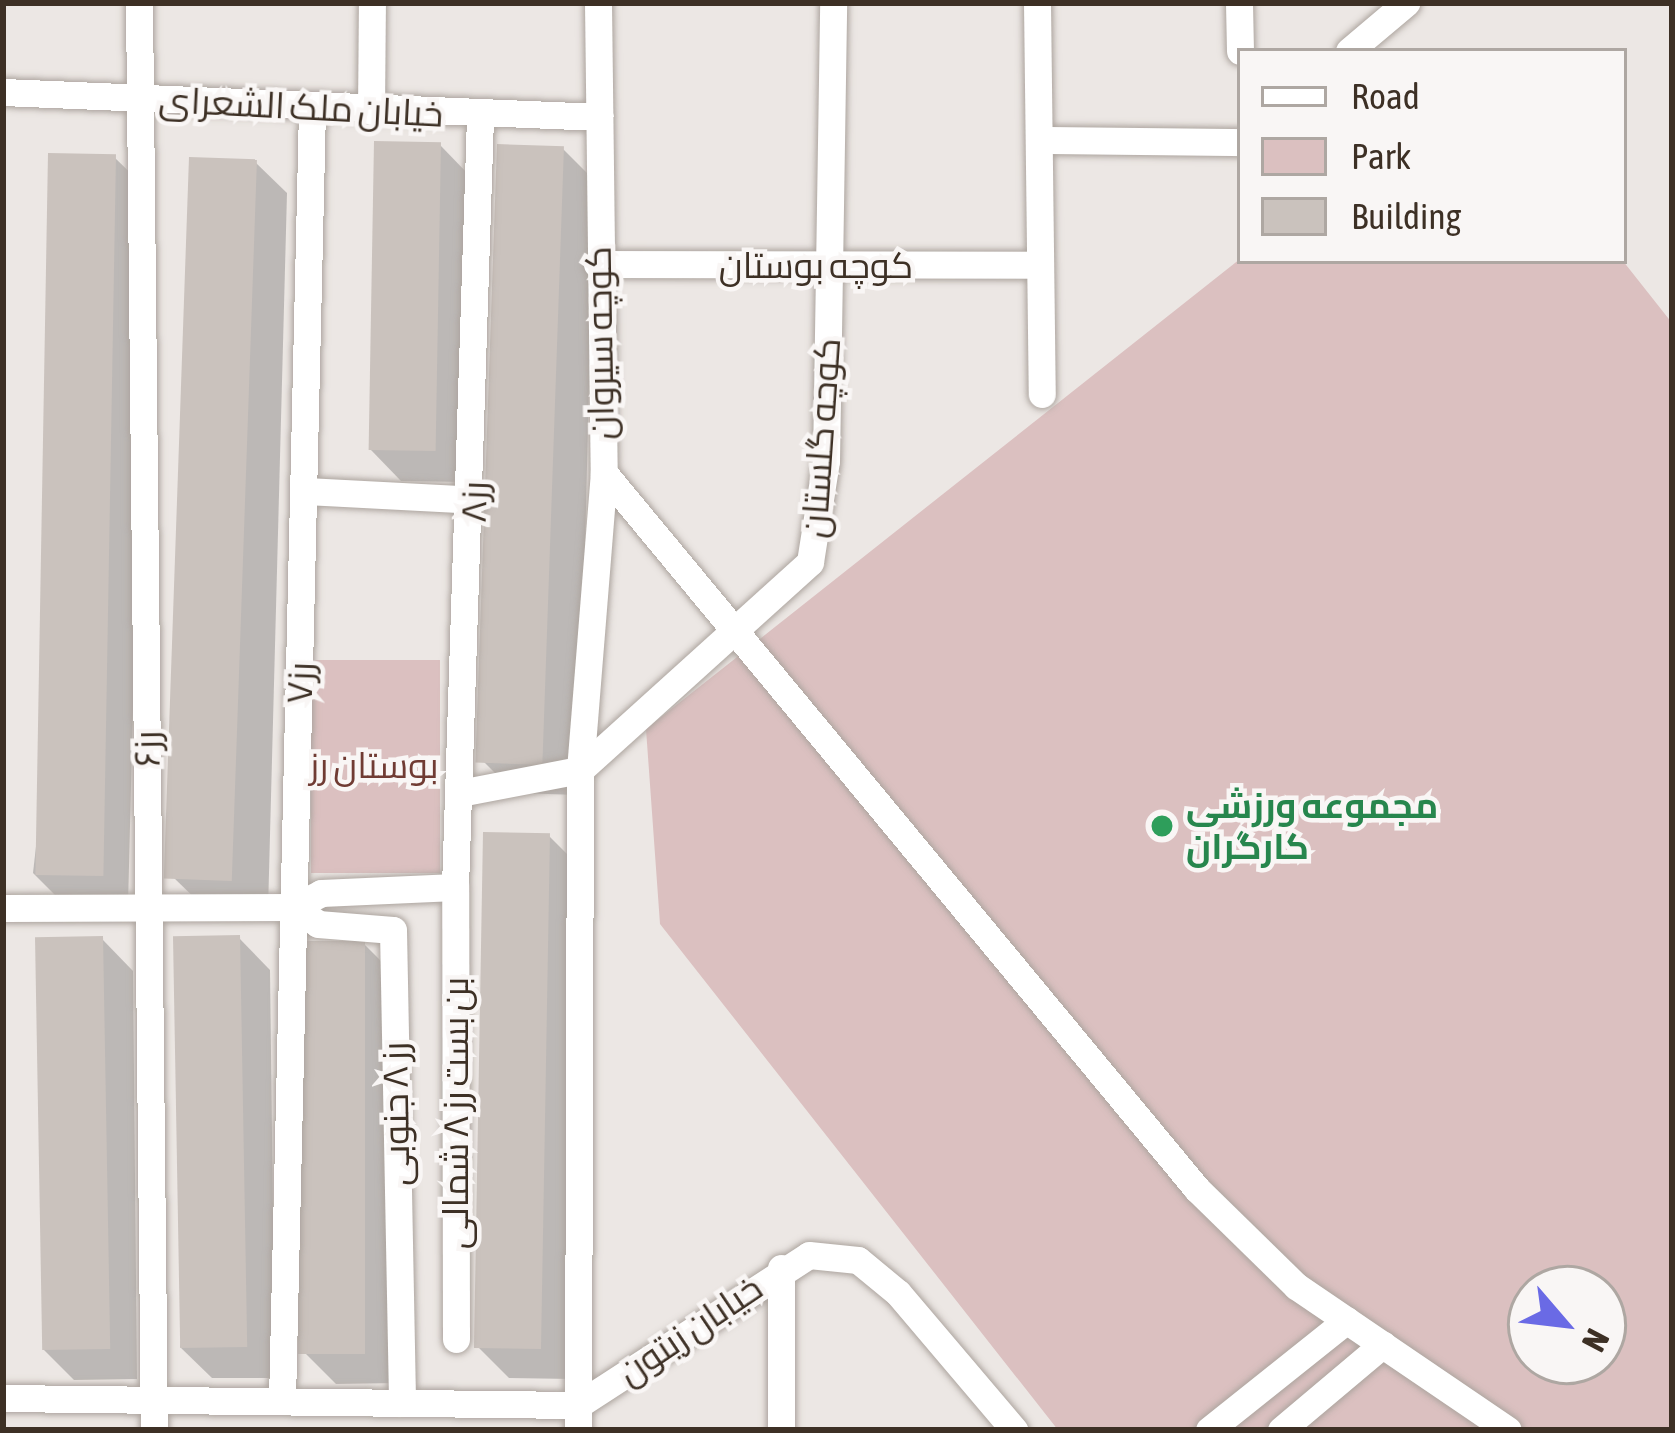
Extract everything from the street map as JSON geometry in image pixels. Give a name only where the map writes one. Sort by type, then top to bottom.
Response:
[{"type":"street","name":"رز۶","points":[[139,3],[154,1430]]},
{"type":"street","points":[[371,111],[372,3]]},
{"type":"street","name":"کوچه سیروان","points":[[598,3],[597,264],[604,473],[734,639],[1197,1190],[1347,1320],[1508,1430]]},
{"type":"street","name":"کوچه گلستان","points":[[580,770],[734,639],[810,562],[826,461],[833,3]]},
{"type":"street","points":[[1037,3],[1036,266],[1042,394]]},
{"type":"street","points":[[1239,3],[1240,48]]},
{"type":"street","points":[[1353,48],[1406,3]]},
{"type":"street","name":"خیابان ملک الشعرای","points":[[3,92],[480,116],[599,117]]},
{"type":"street","name":"رز۷","points":[[282,1402],[312,108]]},
{"type":"street","name":"رز۸","points":[[455,887],[475,500],[480,116]]},
{"type":"street","points":[[1040,140],[1237,142]]},
{"type":"street","name":"کوچه بوستان","points":[[597,264],[1036,266]]},
{"type":"street","points":[[578,1418],[580,770],[604,473]]},
{"type":"street","points":[[305,491],[475,500]]},
{"type":"street","points":[[460,793],[580,770]]},
{"type":"street","points":[[3,908],[294,907],[321,893],[455,887]]},
{"type":"street","name":"بن بست رز ۸ شمالی","points":[[455,887],[456,1339]]},
{"type":"street","name":"رز ۸ جنوبی","points":[[294,907],[318,924],[393,930],[383,1412]]},
{"type":"street","name":"خیابان زیتون","points":[[3,1398],[282,1402],[383,1412],[578,1418],[781,1268],[809,1255],[859,1260],[1014,1430]]},
{"type":"street","points":[[781,1268],[781,1430]]},
{"type":"street","points":[[1209,1430],[1347,1320]]},
{"type":"street","points":[[1281,1430],[1383,1344]]},
{"type":"street","points":[[987,1430],[988,1399]]},
{"type":"green space","name":"مجموعه ورزشی کارگران","points":[[1237,261],[1625,264],[1672,323],[1672,1430],[1058,1430],[660,924],[646,729]]},
{"type":"green space","name":"بوستان رز","points":[[311,660],[440,660],[440,873],[311,873]]},
{"type":"building","points":[[374,141],[441,142],[436,451],[369,450]]},
{"type":"building","points":[[497,144],[564,146],[542,765],[475,763]]},
{"type":"building","points":[[48,153],[116,154],[103,876],[35,875]]},
{"type":"building","points":[[189,157],[257,159],[232,881],[164,879]]},
{"type":"building","points":[[483,832],[550,833],[541,1349],[474,1348]]},
{"type":"building","points":[[240,935],[247,1347],[180,1348],[173,936]]},
{"type":"building","points":[[103,936],[110,1349],[42,1350],[35,937]]},
{"type":"building","points":[[298,941],[365,941],[365,1354],[298,1354]]},
{"type":"place","name":"مجموعه ورزشی کارگران","points":[[1162,826]]}]
